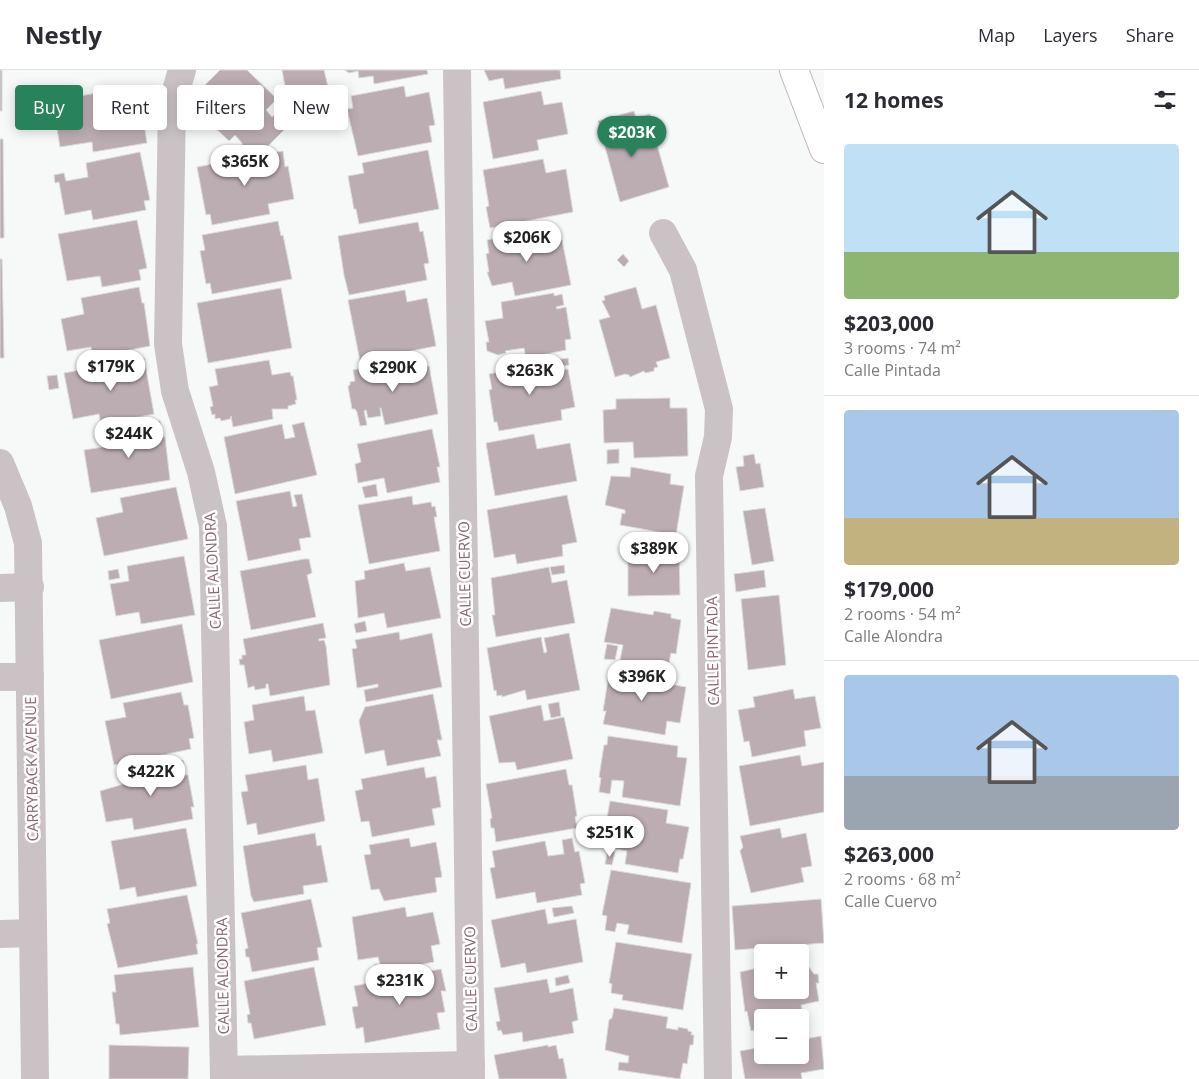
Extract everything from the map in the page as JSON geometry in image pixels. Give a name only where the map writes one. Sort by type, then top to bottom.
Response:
[{"type":"highway","points":[[794,70],[824,149]]},
{"type":"street","name":"CALLE ALONDRA","points":[[182,70],[172,104],[168,344],[175,391],[201,472],[213,526],[224,1074]]},
{"type":"street","name":"CALLE CUERVO","points":[[457,70],[471,1072]]},
{"type":"street","name":"CALLE PINTADA","points":[[662,234],[683,270],[719,410],[718,437],[709,476],[718,1079]]},
{"type":"street","name":"CARRYBACK AVENUE","points":[[0,463],[18,506],[28,543],[35,1079]]},
{"type":"street","points":[[0,588],[30,587]]},
{"type":"street","points":[[0,676],[30,677]]},
{"type":"street","points":[[0,934],[33,933]]},
{"type":"street","points":[[224,1074],[471,1072]]},
{"type":"building","points":[[0,70],[2,70],[2,111],[0,111]]},
{"type":"building","points":[[220,70],[247,70],[263,85],[205,85]]},
{"type":"building","points":[[282,70],[324,70],[328,85],[285,85]]},
{"type":"building","points":[[345,70],[427,70],[428,74],[374,84],[373,76],[359,78],[358,71],[349,73]]},
{"type":"building","points":[[484,70],[560,70],[561,79],[505,89],[503,78],[489,81]]},
{"type":"building","points":[[264,86],[274,96],[274,102],[266,110],[272,117],[274,115],[274,130],[284,130],[262,152],[244,152],[242,143],[235,135],[229,141],[218,130],[264,130]]},
{"type":"building","points":[[404,86],[406,97],[429,92],[435,125],[429,126],[432,142],[358,156],[348,113],[348,109],[353,108],[351,96]]},
{"type":"building","points":[[541,91],[544,105],[562,102],[568,134],[537,140],[539,150],[493,159],[483,102]]},
{"type":"building","points":[[93,94],[93,130],[145,130],[147,143],[93,152],[92,142],[60,147],[57,130],[83,130],[83,95]]},
{"type":"building","points":[[634,111],[641,138],[654,134],[669,187],[620,202],[598,121]]},
{"type":"building","points":[[650,114],[654,128],[642,131],[638,117]]},
{"type":"building","points":[[0,139],[3,139],[4,238],[0,238]]},
{"type":"building","points":[[428,150],[439,209],[359,224],[356,209],[354,209],[348,176],[364,173],[362,163]]},
{"type":"building","points":[[283,151],[285,167],[288,166],[294,199],[268,204],[270,214],[212,225],[210,214],[206,215],[197,167]]},
{"type":"building","points":[[140,152],[150,200],[144,201],[146,210],[93,220],[91,210],[65,215],[59,182],[55,183],[54,175],[64,173],[66,181],[88,177],[86,163]]},
{"type":"building","points":[[543,159],[546,173],[566,169],[573,212],[490,228],[486,207],[489,206],[483,170]]},
{"type":"building","points":[[137,220],[147,268],[139,270],[141,280],[102,287],[100,276],[67,281],[58,234]]},
{"type":"building","points":[[278,221],[281,236],[283,235],[292,279],[212,294],[210,283],[206,284],[200,251],[205,250],[202,235]]},
{"type":"building","points":[[418,222],[420,232],[423,231],[429,263],[424,264],[427,280],[349,295],[338,236]]},
{"type":"building","points":[[541,230],[543,244],[562,240],[571,285],[515,296],[512,282],[492,286],[487,272],[489,272],[486,254],[489,253],[487,240]]},
{"type":"building","points":[[623,254],[629,261],[624,267],[617,260]]},
{"type":"building","points":[[0,259],[2,259],[4,358],[0,358]]},
{"type":"building","points":[[139,287],[142,303],[144,303],[150,346],[93,357],[91,347],[67,351],[61,319],[84,314],[81,298]]},
{"type":"building","points":[[636,287],[642,309],[656,305],[670,358],[656,362],[658,367],[654,368],[654,371],[645,373],[644,371],[630,377],[625,374],[615,377],[599,320],[610,317],[602,301],[605,300],[604,296]]},
{"type":"building","points":[[281,288],[292,348],[208,363],[197,303]]},
{"type":"building","points":[[405,290],[407,302],[427,298],[436,346],[360,361],[348,300]]},
{"type":"building","points":[[554,293],[554,296],[562,294],[564,305],[556,307],[557,309],[566,307],[571,339],[565,340],[566,350],[526,358],[524,348],[505,351],[506,353],[498,355],[487,351],[486,342],[489,342],[485,321],[503,318],[501,302]]},
{"type":"building","points":[[144,358],[154,414],[101,424],[99,414],[73,419],[64,373]]},
{"type":"building","points":[[568,358],[569,365],[556,367],[555,360]]},
{"type":"building","points":[[269,360],[272,375],[290,372],[291,376],[293,376],[296,404],[288,406],[288,409],[272,409],[273,419],[233,427],[231,416],[230,419],[221,421],[220,418],[215,419],[215,414],[212,415],[210,407],[213,406],[209,387],[218,385],[215,369]]},
{"type":"building","points":[[406,360],[408,370],[429,366],[438,414],[385,425],[381,408],[381,416],[368,418],[366,410],[364,411],[367,425],[360,426],[357,412],[355,409],[352,409],[348,386],[350,382],[355,381],[353,370]]},
{"type":"building","points":[[553,362],[555,371],[568,369],[575,407],[561,410],[562,420],[499,431],[497,422],[494,422],[489,390],[492,389],[489,374]]},
{"type":"building","points":[[57,375],[59,388],[49,390],[47,376]]},
{"type":"building","points":[[670,398],[670,408],[687,408],[688,456],[634,458],[633,442],[604,443],[603,410],[616,409],[616,399]]},
{"type":"building","points":[[160,421],[163,437],[165,437],[170,480],[91,493],[84,450],[110,446],[107,430]]},
{"type":"building","points":[[304,422],[317,475],[235,494],[224,437],[282,424],[285,439],[295,437],[292,425]]},
{"type":"building","points":[[432,429],[440,467],[437,467],[440,482],[387,493],[384,478],[358,483],[355,464],[361,462],[357,444]]},
{"type":"building","points":[[534,434],[537,449],[570,443],[577,481],[495,496],[486,443]]},
{"type":"building","points":[[619,449],[619,463],[607,464],[607,450]]},
{"type":"building","points":[[754,454],[756,464],[760,463],[764,487],[740,491],[736,467],[744,466],[743,456]]},
{"type":"building","points":[[631,467],[671,474],[670,484],[684,486],[676,535],[620,525],[622,513],[625,514],[625,510],[605,505],[611,476],[630,477]]},
{"type":"building","points":[[376,484],[378,496],[365,498],[362,487]]},
{"type":"building","points":[[176,487],[188,539],[104,556],[96,518],[123,512],[120,498]]},
{"type":"building","points":[[290,491],[293,507],[297,506],[294,495],[302,494],[311,537],[299,539],[301,550],[248,561],[236,501]]},
{"type":"building","points":[[567,495],[577,542],[562,545],[563,556],[517,564],[515,554],[494,558],[487,510]]},
{"type":"building","points":[[412,496],[413,505],[431,502],[432,507],[435,506],[437,517],[434,517],[440,551],[369,564],[358,505]]},
{"type":"building","points":[[765,508],[774,561],[752,565],[743,511]]},
{"type":"building","points":[[679,552],[680,595],[628,596],[628,553]]},
{"type":"building","points":[[184,556],[195,615],[141,624],[139,612],[116,616],[110,584],[129,581],[127,566]]},
{"type":"building","points":[[309,559],[312,573],[307,575],[316,617],[251,630],[240,571]]},
{"type":"building","points":[[404,563],[406,571],[430,567],[441,618],[387,628],[384,613],[358,618],[355,581],[365,579],[364,571]]},
{"type":"building","points":[[564,565],[565,573],[552,575],[550,567]]},
{"type":"building","points":[[549,567],[552,583],[567,580],[575,623],[496,637],[492,615],[495,615],[491,578]]},
{"type":"building","points":[[118,569],[120,578],[109,580],[108,571]]},
{"type":"building","points":[[764,570],[766,587],[736,592],[734,574]]},
{"type":"building","points":[[779,595],[786,665],[748,670],[741,599]]},
{"type":"building","points":[[611,608],[653,615],[654,611],[671,614],[671,618],[681,620],[676,654],[671,653],[668,668],[620,660],[623,645],[604,642]]},
{"type":"building","points":[[365,621],[367,631],[356,633],[354,624]]},
{"type":"building","points":[[323,623],[326,638],[319,639],[319,641],[324,640],[326,646],[330,685],[270,696],[268,684],[266,684],[266,688],[255,690],[254,686],[248,688],[244,665],[240,665],[239,659],[242,659],[242,655],[246,655],[243,639]]},
{"type":"building","points":[[182,624],[193,682],[111,699],[99,640]]},
{"type":"building","points":[[399,632],[400,640],[432,633],[442,687],[366,702],[364,690],[378,687],[378,684],[357,688],[352,649],[357,648],[355,640]]},
{"type":"building","points":[[569,633],[580,690],[527,700],[525,690],[502,697],[502,695],[497,696],[496,690],[494,691],[487,648],[541,637],[544,653],[547,652],[544,638]]},
{"type":"building","points":[[607,644],[618,646],[615,660],[604,659]]},
{"type":"building","points":[[622,668],[664,676],[663,683],[686,687],[680,723],[667,721],[665,735],[603,724],[606,711],[603,711],[609,674],[620,676]]},
{"type":"building","points":[[793,689],[795,699],[815,696],[821,728],[804,731],[806,746],[752,757],[749,741],[744,742],[738,710],[755,707],[753,697]]},
{"type":"building","points":[[181,692],[184,705],[188,705],[194,738],[189,739],[191,749],[114,765],[105,721],[126,717],[123,703]]},
{"type":"building","points":[[433,694],[442,740],[437,740],[441,756],[387,766],[384,750],[365,754],[359,721],[365,707]]},
{"type":"building","points":[[304,696],[306,711],[315,710],[323,753],[273,762],[271,750],[249,754],[244,722],[254,720],[252,705]]},
{"type":"building","points":[[559,702],[561,716],[551,718],[548,704]]},
{"type":"building","points":[[541,705],[544,721],[564,717],[573,759],[517,770],[515,762],[499,763],[489,716]]},
{"type":"building","points":[[608,736],[678,746],[677,757],[687,758],[680,806],[622,797],[624,781],[612,780],[610,794],[599,792],[601,778],[599,777],[604,745],[607,745]]},
{"type":"building","points":[[800,755],[802,766],[824,762],[824,812],[750,826],[739,766]]},
{"type":"building","points":[[183,760],[194,807],[191,807],[193,819],[134,830],[132,818],[106,822],[100,791],[131,782],[128,769]]},
{"type":"building","points":[[306,765],[308,780],[318,778],[325,821],[258,835],[256,823],[247,825],[241,792],[248,791],[245,775]]},
{"type":"building","points":[[424,767],[426,778],[436,776],[441,807],[432,809],[435,825],[372,837],[369,821],[361,822],[355,791],[363,789],[361,779]]},
{"type":"building","points":[[566,769],[569,785],[572,785],[577,828],[496,842],[494,828],[491,828],[490,819],[492,818],[486,784]]},
{"type":"building","points":[[610,801],[668,810],[666,823],[689,827],[683,859],[680,859],[678,873],[625,864],[627,851],[602,846]]},
{"type":"building","points":[[186,828],[197,886],[137,897],[135,887],[120,890],[111,841]]},
{"type":"building","points":[[780,828],[782,838],[806,833],[812,866],[801,868],[804,882],[751,893],[740,851],[743,847],[740,836]]},
{"type":"building","points":[[315,833],[317,846],[321,845],[328,882],[303,886],[304,894],[254,902],[251,896],[243,846]]},
{"type":"building","points":[[409,838],[411,847],[436,842],[442,877],[435,878],[437,892],[384,901],[379,889],[371,890],[364,855],[371,854],[369,845]]},
{"type":"building","points":[[572,838],[575,852],[579,851],[585,883],[580,884],[582,895],[537,903],[535,892],[496,899],[490,868],[495,867],[492,851],[545,841],[548,856],[564,854],[562,840]]},
{"type":"building","points":[[608,850],[615,852],[612,865],[605,864]]},
{"type":"building","points":[[611,870],[691,883],[682,943],[627,934],[629,925],[617,923],[615,932],[605,930],[607,916],[602,915]]},
{"type":"building","points":[[187,895],[198,944],[196,944],[198,954],[118,968],[107,924],[110,923],[107,909]]},
{"type":"building","points":[[311,899],[322,947],[317,948],[319,960],[252,972],[249,957],[246,957],[245,949],[248,948],[241,913]]},
{"type":"building","points":[[821,899],[824,943],[754,944],[754,949],[735,950],[732,906]]},
{"type":"building","points":[[572,906],[574,913],[554,917],[552,908]]},
{"type":"building","points":[[405,907],[407,917],[433,912],[440,944],[431,946],[434,962],[376,973],[374,965],[380,964],[378,957],[358,960],[352,917]]},
{"type":"building","points":[[545,909],[548,924],[576,919],[583,962],[527,973],[525,963],[501,968],[491,920]]},
{"type":"building","points":[[616,942],[692,954],[683,1010],[622,1000],[623,995],[611,993],[612,984],[609,983]]},
{"type":"building","points":[[193,967],[199,1027],[120,1035],[119,1024],[116,1024],[112,992],[116,992],[114,975]]},
{"type":"building","points":[[314,967],[326,1025],[254,1039],[251,1023],[248,1023],[247,1015],[250,1014],[244,981]]},
{"type":"building","points":[[809,967],[814,974],[818,974],[819,983],[816,983],[819,1001],[801,1005],[802,1009],[754,1009],[754,1030],[751,1031],[747,1011],[745,1012],[740,972],[754,969],[754,999],[809,999]]},
{"type":"building","points":[[441,969],[446,991],[441,991],[445,1012],[437,1013],[440,1029],[365,1043],[363,1027],[356,1029],[352,1007],[358,1006],[354,986]]},
{"type":"building","points":[[568,975],[570,983],[556,986],[555,978]]},
{"type":"building","points":[[547,979],[550,993],[573,988],[578,1020],[572,1022],[574,1033],[523,1042],[522,1032],[503,1035],[501,1030],[498,1031],[496,1022],[500,1021],[494,988]]},
{"type":"building","points":[[614,1008],[668,1017],[666,1028],[678,1030],[678,1027],[692,1032],[691,1035],[694,1035],[693,1045],[690,1045],[687,1064],[683,1063],[680,1079],[618,1070],[619,1062],[628,1063],[629,1056],[605,1050],[609,1020],[612,1018]]},
{"type":"building","points":[[821,1036],[824,1069],[801,1073],[802,1079],[745,1079],[740,1051],[754,1049],[754,1064],[809,1064],[809,1038]]},
{"type":"building","points":[[109,1045],[189,1047],[188,1079],[109,1079]]},
{"type":"building","points":[[548,1045],[548,1047],[556,1045],[559,1059],[563,1058],[567,1079],[499,1079],[494,1055]]}]
